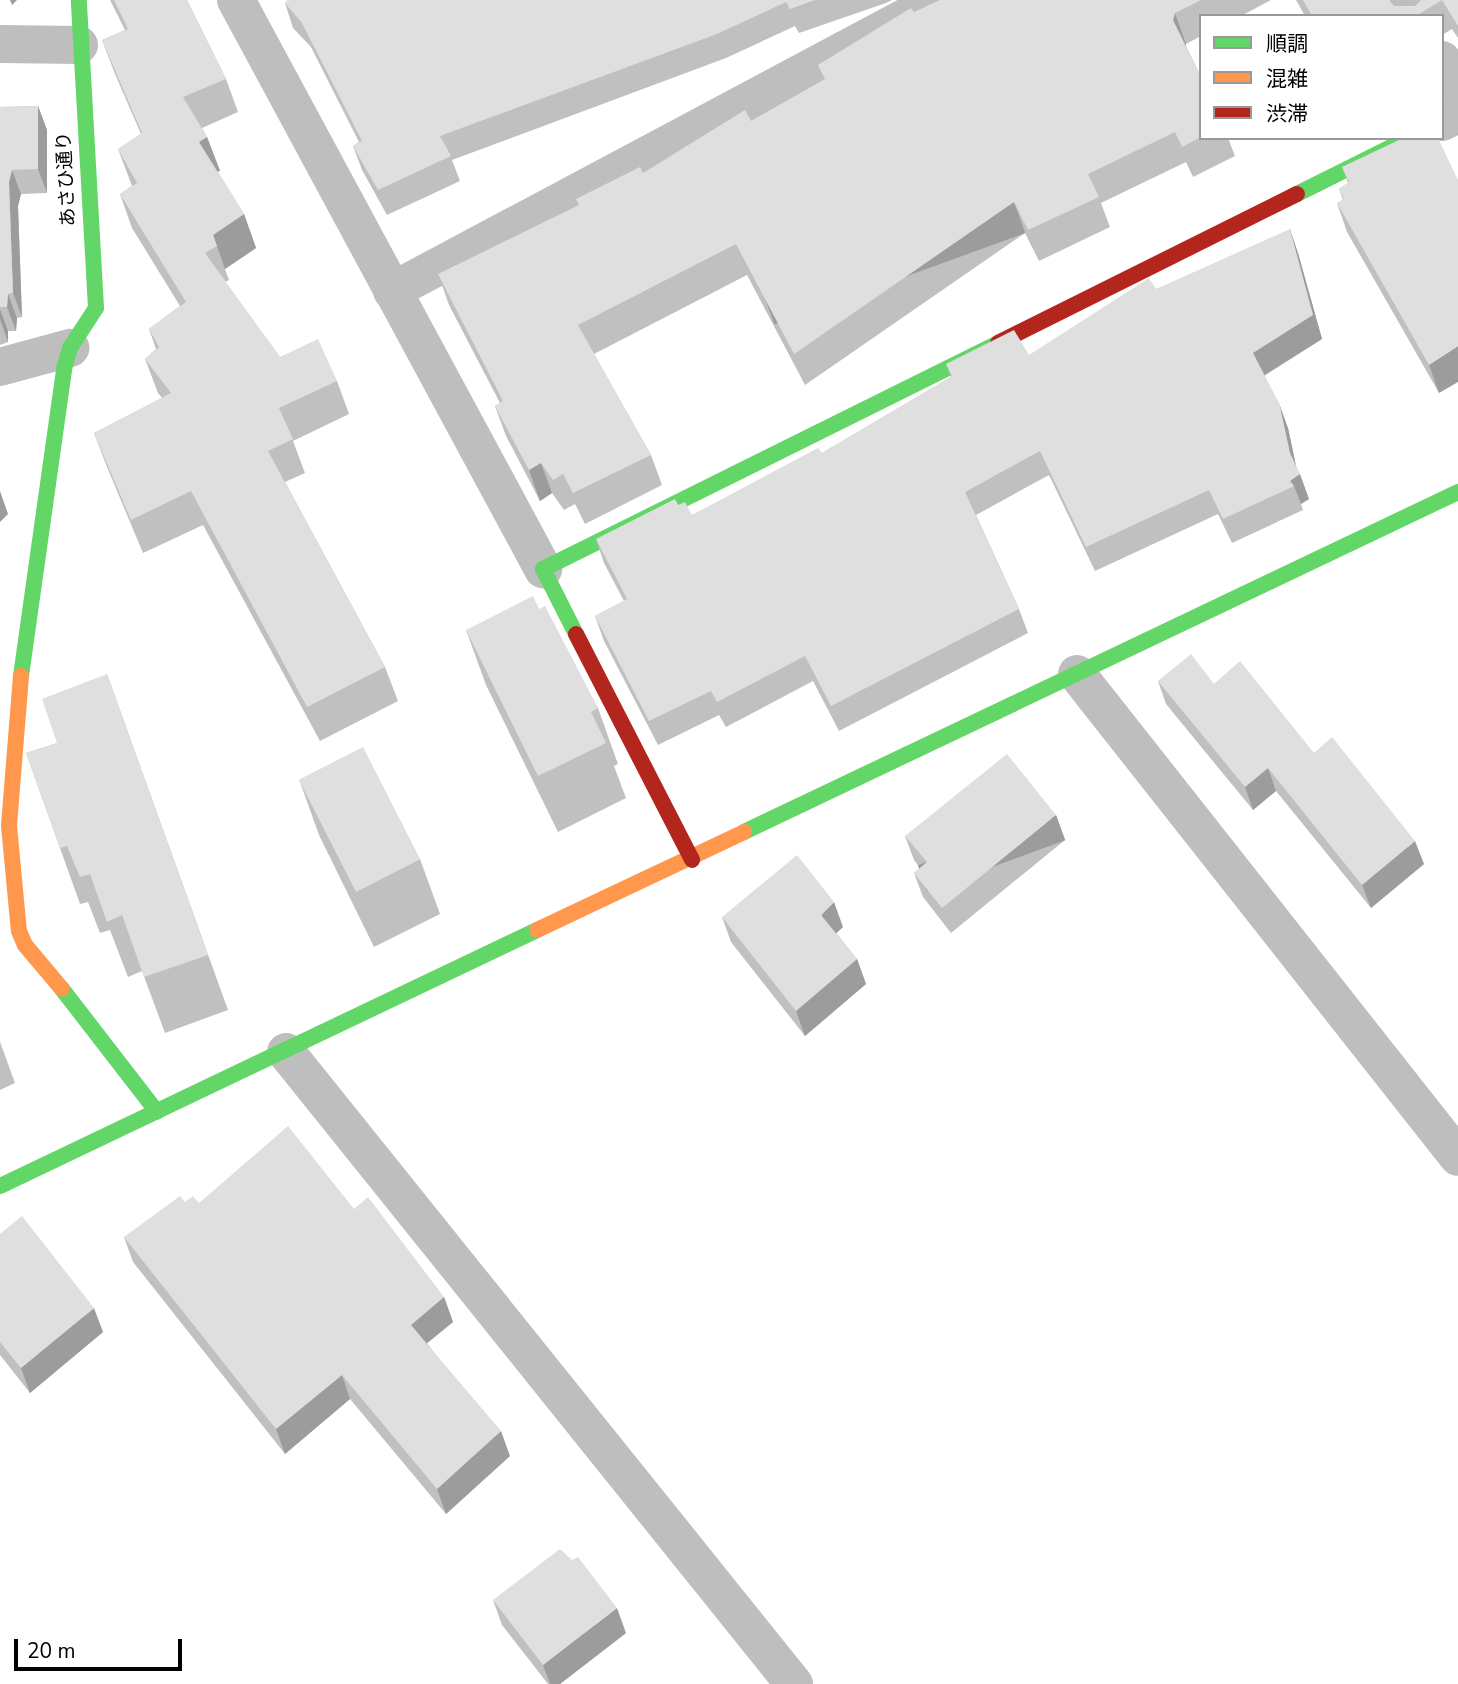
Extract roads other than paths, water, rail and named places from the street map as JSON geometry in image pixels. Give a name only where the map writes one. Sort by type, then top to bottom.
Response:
[{"type":"street","name":"あさひ通り","points":[[70,348],[96,309],[79,45],[79,0]]},
{"type":"street","points":[[392,291],[938,0]]},
{"type":"street","points":[[245,3],[392,291],[543,569],[692,860]]},
{"type":"street","points":[[0,44],[79,45]]},
{"type":"street","points":[[1444,64],[1458,86]]},
{"type":"street","points":[[543,569],[1405,140]]},
{"type":"street","points":[[0,367],[70,348],[15,713],[9,826],[19,931],[36,961],[109,1045],[157,1112]]},
{"type":"street","points":[[0,1186],[692,860],[1458,492]]},
{"type":"street","points":[[1077,674],[1458,1157]]},
{"type":"street","points":[[286,1052],[794,1684]]}]
